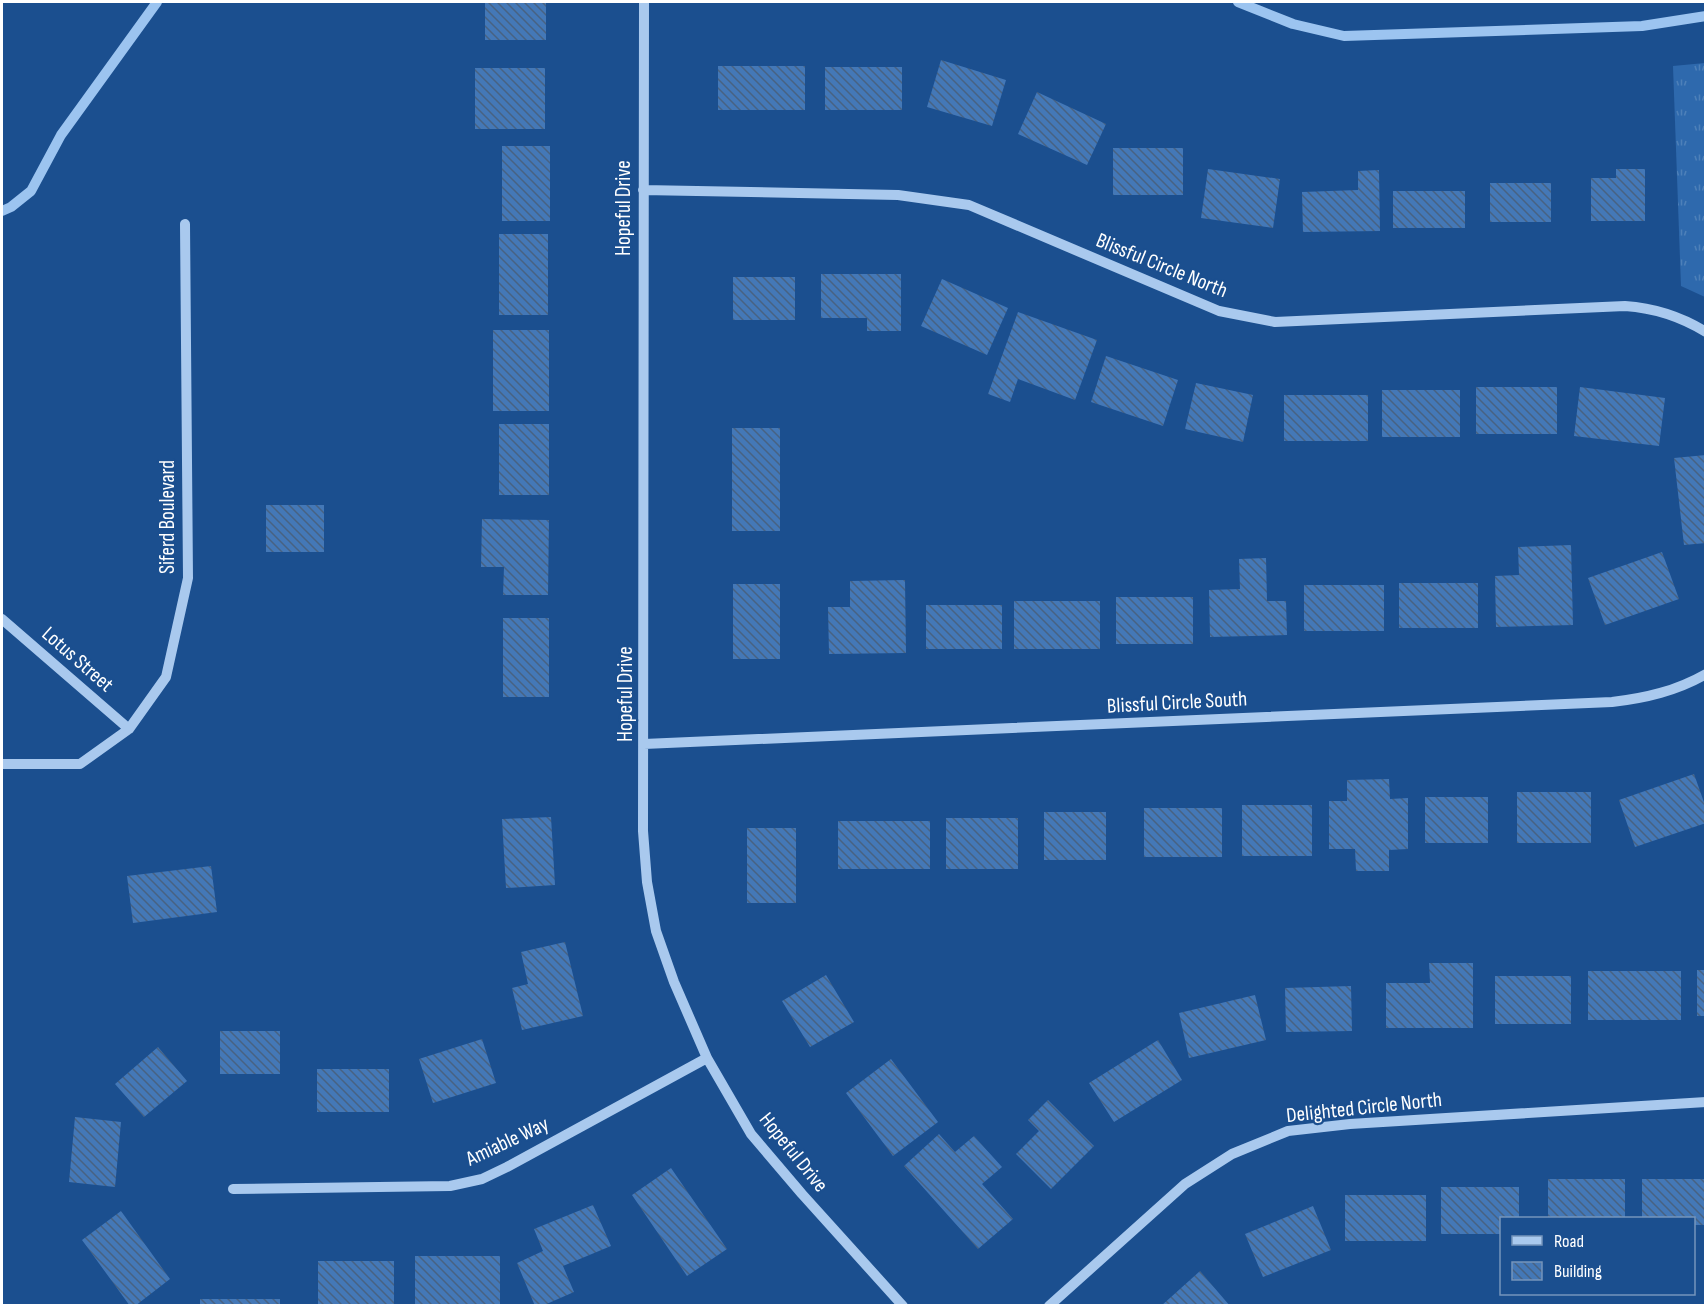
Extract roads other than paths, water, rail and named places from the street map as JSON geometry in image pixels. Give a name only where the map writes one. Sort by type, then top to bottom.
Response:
[{"type":"street","name":"Hopeful Drive","points":[[644,2],[644,841],[647,882],[656,931],[674,982],[707,1058],[751,1134],[903,1305]]},
{"type":"street","name":"Blissful Circle North","points":[[643,190],[898,195],[969,205],[1219,311],[1275,322],[1624,306],[1666,312],[1706,332]]},
{"type":"street","name":"Siferd Boulevard","points":[[2,764],[80,764],[129,729],[166,677],[188,578],[185,224]]},
{"type":"street","name":"Lotus Street","points":[[2,619],[129,729]]},
{"type":"street","name":"Blissful Circle South","points":[[644,744],[1612,702],[1661,694],[1688,684],[1706,674]]},
{"type":"street","name":"Amiable Way","points":[[233,1189],[450,1186],[482,1179],[707,1058]]},
{"type":"street","name":"Delighted Circle North","points":[[1049,1305],[1185,1184],[1232,1154],[1288,1131],[1350,1124],[1706,1102]]},
{"type":"waterway","points":[[2,211],[11,207],[31,191],[61,135],[157,2]]},
{"type":"waterway","points":[[1238,2],[1293,24],[1344,36],[1642,26],[1706,16]]}]
